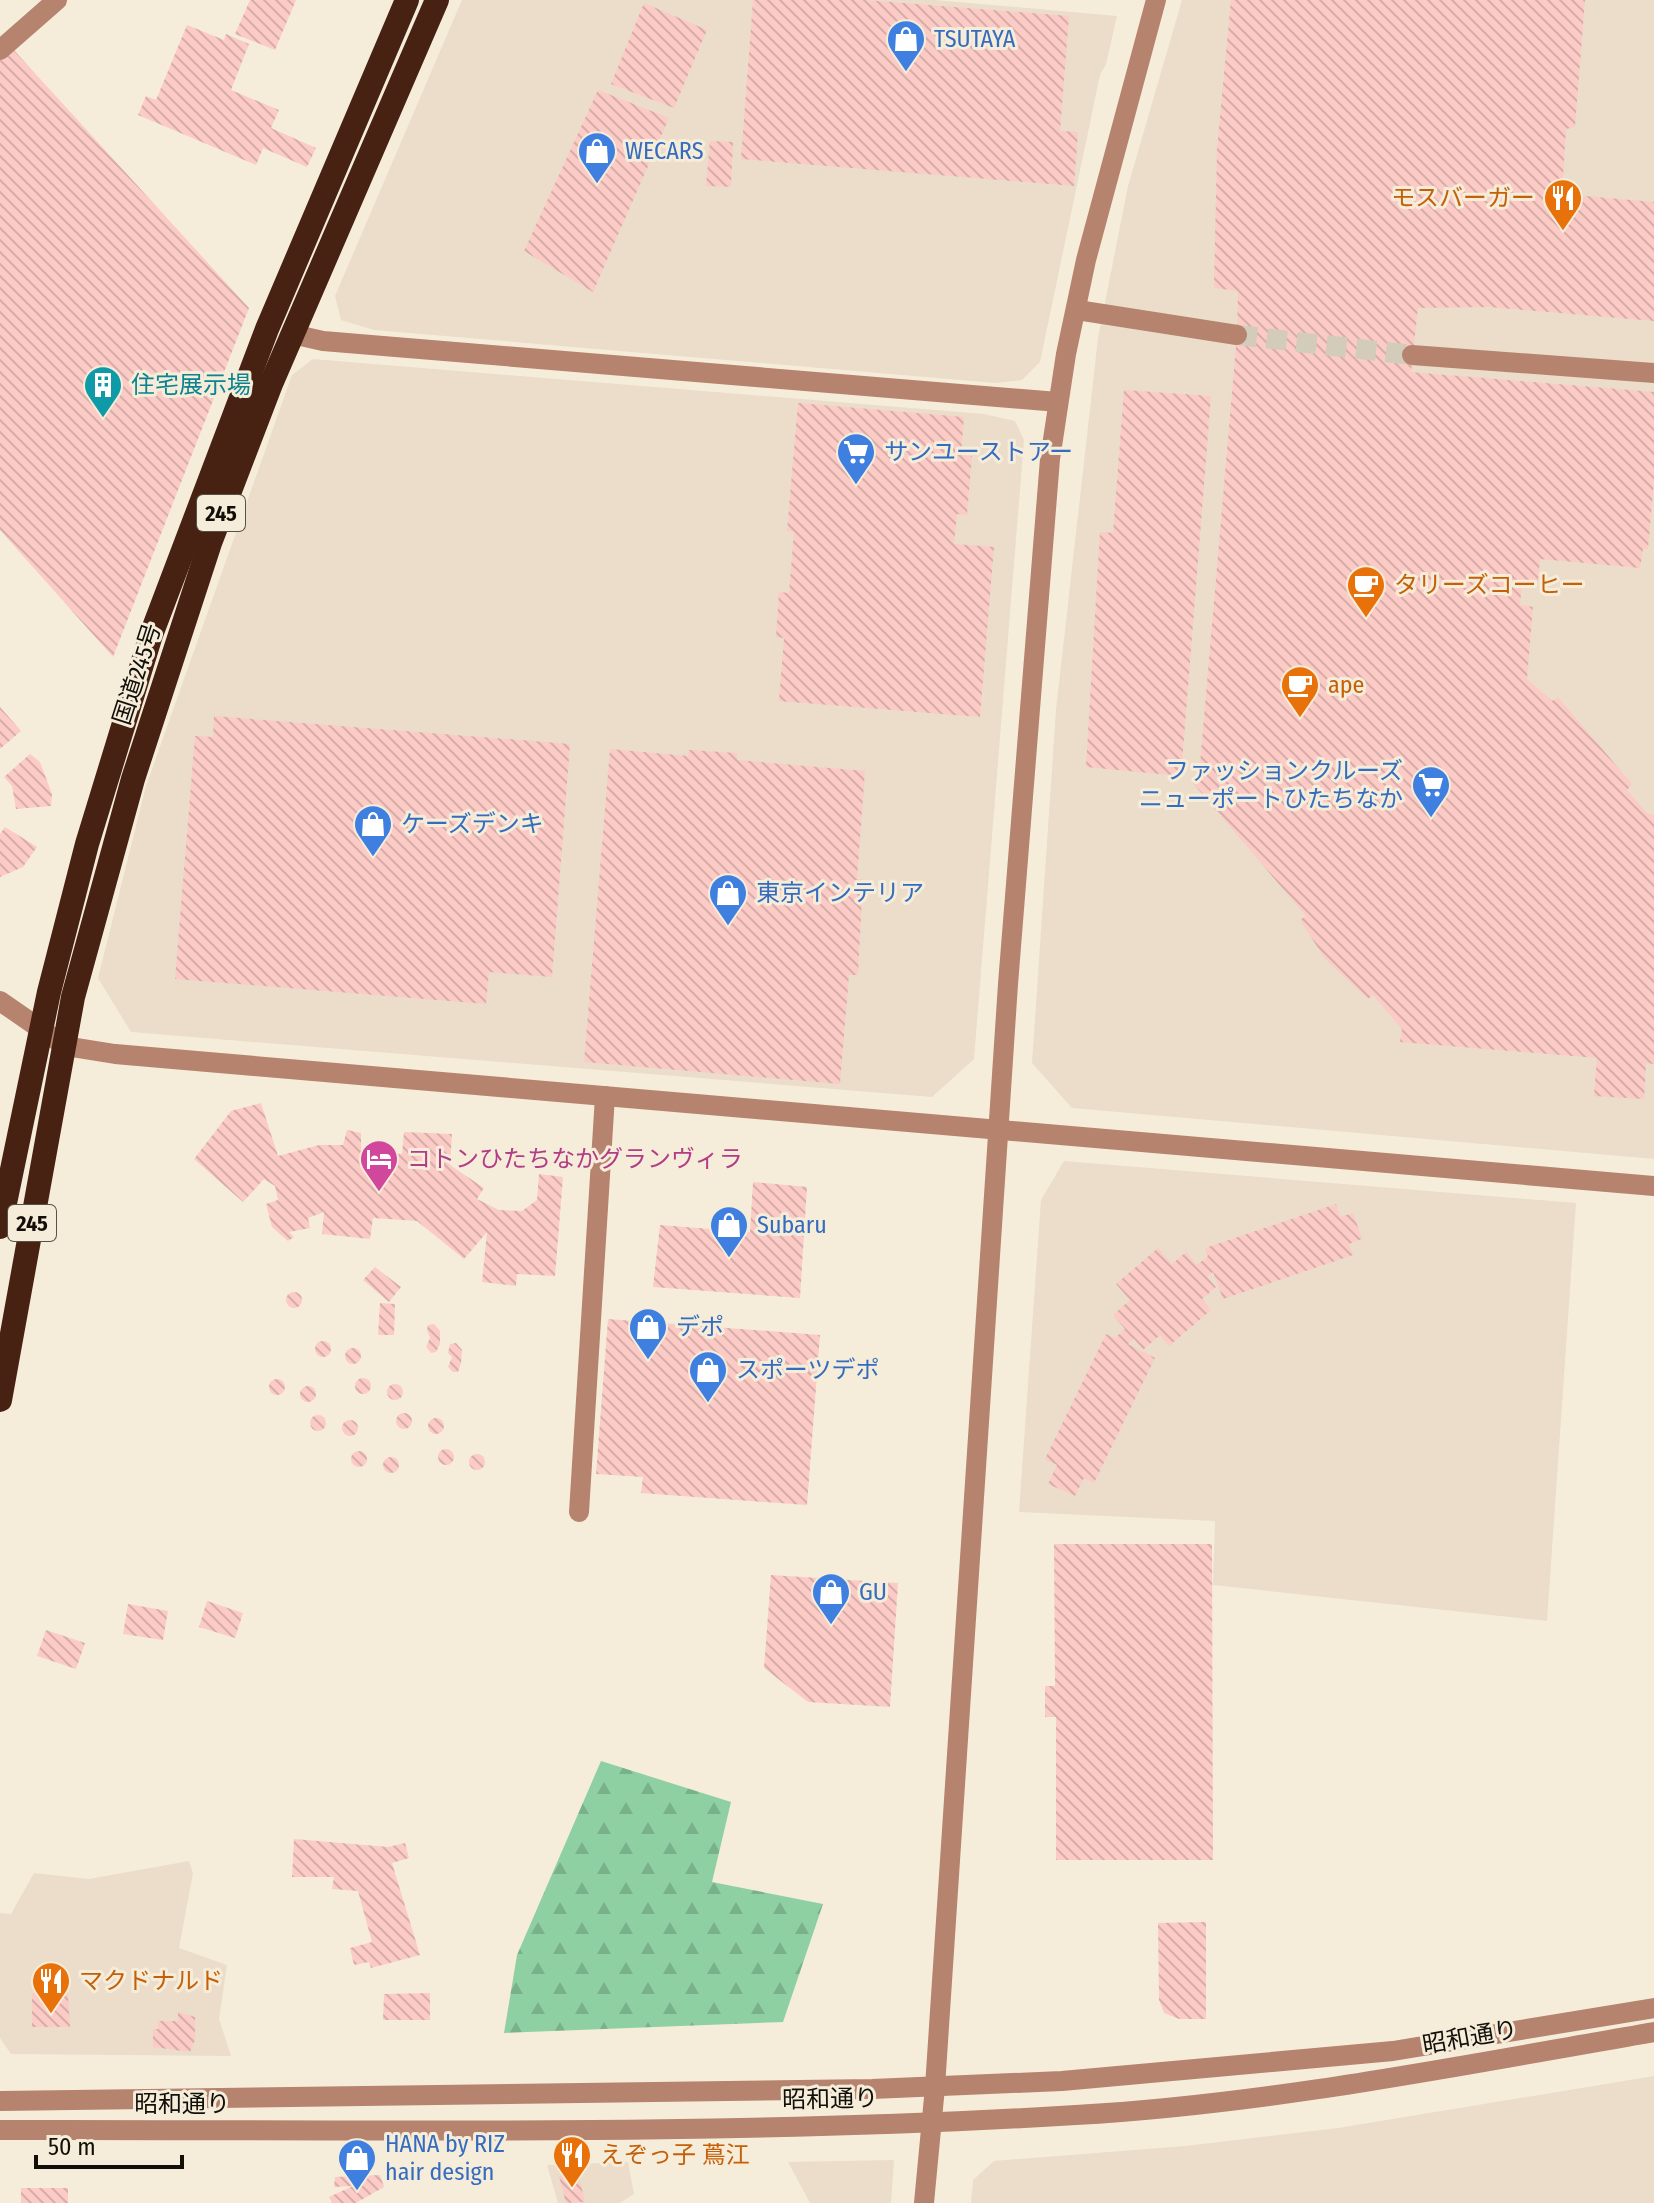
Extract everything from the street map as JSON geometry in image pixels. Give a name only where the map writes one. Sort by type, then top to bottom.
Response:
[{"type":"highway","name":"国道245号","points":[[0,1227],[42,1029],[87,844],[151,635],[267,329],[407,0]]},
{"type":"highway","name":"国道245号","points":[[0,1400],[73,997],[112,852],[166,674],[210,543],[292,334],[437,0]]},
{"type":"street","points":[[0,50],[57,0]]},
{"type":"street","points":[[924,2203],[935,2087],[998,1130],[1041,546],[1058,402],[1077,310],[1120,124],[1156,0]]},
{"type":"street","points":[[1077,310],[1237,335]]},
{"type":"street","points":[[292,334],[323,341],[1058,402]]},
{"type":"street","points":[[1412,355],[1654,373]]},
{"type":"street","points":[[0,1001],[65,1046],[115,1054],[1654,1186]]},
{"type":"street","points":[[579,1512],[605,1096]]},
{"type":"street","name":"昭和通り","points":[[0,2101],[935,2087],[1092,2079],[1393,2051],[1654,2008]]},
{"type":"street","name":"昭和通り","points":[[0,2130],[721,2128],[1078,2115],[1239,2099],[1654,2032]]},
{"type":"shaded area","points":[[462,0],[935,0],[1117,16],[1106,64],[1100,75],[1040,362],[1022,380],[995,383],[374,330],[341,320],[335,296]]},
{"type":"shaded area","points":[[1182,0],[1654,0],[1654,1159],[1072,1108],[1032,1063],[1056,710],[1098,338],[1128,186]]},
{"type":"shaded area","points":[[313,359],[984,414],[1015,421],[1024,440],[974,1059],[932,1097],[131,1032],[98,978],[146,786],[292,375]]},
{"type":"shaded area","points":[[1064,1161],[1576,1203],[1547,1621],[1213,1585],[1215,1521],[1019,1512],[1041,1200]]},
{"type":"shaded area","points":[[189,1861],[193,1873],[179,1948],[227,1965],[219,2019],[231,2056],[11,2054],[0,2038],[0,1913],[11,1914],[34,1873],[89,1879]]},
{"type":"shaded area","points":[[1654,2076],[1654,2203],[971,2203],[973,2180],[994,2161],[1185,2146],[1338,2128]]},
{"type":"shaded area","points":[[894,2160],[891,2203],[810,2203],[788,2162]]},
{"type":"shaded area","points":[[628,2162],[634,2194],[620,2203],[558,2203],[547,2165]]},
{"type":"green space","points":[[601,1761],[731,1802],[712,1882],[823,1904],[783,2022],[504,2033],[517,1955]]},
{"type":"building","points":[[250,0],[296,0],[275,50],[235,34]]},
{"type":"building","name":"TSUTAYA","points":[[753,0],[865,0],[1069,16],[1060,131],[1078,132],[1074,186],[741,159]]},
{"type":"building","points":[[1231,0],[1585,0],[1575,127],[1566,129],[1562,194],[1654,202],[1654,321],[1489,307],[1418,308],[1411,372],[1654,392],[1654,481],[1648,549],[1643,549],[1640,568],[1540,559],[1538,581],[1522,581],[1520,605],[1533,607],[1527,679],[1552,701],[1558,697],[1632,784],[1627,790],[1648,814],[1654,815],[1654,1064],[1646,1063],[1644,1099],[1594,1096],[1597,1058],[1400,1042],[1402,1029],[1373,995],[1368,999],[1325,959],[1300,920],[1306,916],[1192,782],[1199,776],[1237,335],[1238,291],[1214,288],[1217,149]]},
{"type":"building","points":[[644,3],[707,30],[674,108],[611,84]]},
{"type":"building","points":[[187,25],[224,40],[226,34],[249,44],[231,90],[279,110],[271,128],[316,148],[307,167],[263,148],[256,165],[138,115],[146,96],[156,100]]},
{"type":"building","name":"住宅展示場","points":[[12,48],[249,308],[113,657],[0,530],[0,59]]},
{"type":"building","name":"WECARS","points":[[598,90],[669,118],[593,292],[524,251]]},
{"type":"building","points":[[710,141],[733,142],[731,187],[706,186]]},
{"type":"building","points":[[1124,390],[1211,396],[1181,776],[1086,767],[1100,532],[1113,533]]},
{"type":"building","points":[[798,403],[964,417],[961,455],[972,456],[967,515],[957,514],[954,544],[994,547],[980,717],[779,701],[784,638],[776,637],[779,592],[789,593],[794,532],[787,531]]},
{"type":"building","points":[[0,707],[21,731],[0,749]]},
{"type":"building","name":"ケーズデンキ","points":[[214,716],[570,744],[552,977],[489,972],[486,1004],[175,979],[195,736],[213,737]]},
{"type":"building","name":"東京インテリア","points":[[610,749],[688,756],[689,750],[737,753],[737,760],[865,771],[857,879],[863,879],[858,975],[849,975],[840,1084],[584,1062]]},
{"type":"building","points":[[30,754],[40,762],[52,794],[51,806],[16,809],[12,786],[4,777]]},
{"type":"building","points":[[5,827],[37,847],[23,867],[0,877],[0,834]]},
{"type":"building","name":"コトンひたちなかグランヴィラ","points":[[261,1103],[278,1156],[319,1145],[343,1145],[347,1130],[361,1133],[361,1150],[402,1154],[404,1132],[452,1134],[450,1165],[484,1188],[477,1199],[499,1210],[522,1211],[537,1200],[539,1174],[563,1177],[555,1276],[517,1274],[516,1286],[482,1282],[487,1232],[464,1259],[417,1221],[373,1218],[370,1239],[322,1234],[324,1212],[308,1218],[310,1228],[289,1232],[294,1237],[288,1241],[272,1227],[266,1204],[278,1200],[275,1186],[264,1179],[243,1202],[194,1159],[231,1111]]},
{"type":"building","name":"Subaru","points":[[753,1182],[807,1187],[800,1298],[653,1287],[660,1225],[750,1232]]},
{"type":"building","points":[[1336,1204],[1340,1217],[1353,1213],[1362,1239],[1349,1244],[1353,1255],[1223,1299],[1213,1272],[1207,1277],[1216,1287],[1202,1299],[1211,1310],[1169,1346],[1160,1335],[1143,1350],[1134,1339],[1128,1344],[1155,1358],[1094,1483],[1084,1478],[1075,1496],[1048,1484],[1057,1465],[1045,1459],[1106,1334],[1115,1338],[1125,1329],[1113,1315],[1130,1300],[1116,1284],[1158,1248],[1172,1264],[1186,1252],[1197,1265],[1208,1256],[1205,1248]]},
{"type":"building","points":[[375,1267],[401,1287],[389,1302],[363,1280]]},
{"type":"building","points":[[291,1292],[297,1292],[302,1300],[300,1306],[291,1308],[286,1303],[286,1297]]},
{"type":"building","points":[[380,1303],[395,1304],[394,1335],[378,1335]]},
{"type":"building","name":"スポーツデポ","points":[[608,1319],[820,1335],[807,1505],[641,1493],[643,1477],[596,1474]]},
{"type":"building","points":[[434,1324],[440,1331],[440,1344],[436,1352],[431,1353],[426,1347],[430,1338],[427,1330],[428,1325]]},
{"type":"building","points":[[320,1341],[326,1341],[331,1349],[329,1355],[320,1357],[315,1352],[315,1346]]},
{"type":"building","points":[[456,1343],[462,1350],[461,1363],[458,1372],[453,1372],[448,1367],[452,1357],[448,1353],[450,1344]]},
{"type":"building","points":[[350,1348],[356,1348],[361,1356],[359,1362],[350,1364],[345,1359],[345,1353]]},
{"type":"building","points":[[360,1378],[366,1378],[371,1386],[369,1392],[360,1394],[355,1389],[355,1383]]},
{"type":"building","points":[[274,1379],[280,1379],[285,1387],[283,1393],[274,1395],[269,1390],[269,1384]]},
{"type":"building","points":[[392,1384],[398,1384],[403,1392],[401,1398],[392,1400],[387,1395],[387,1389]]},
{"type":"building","points":[[305,1386],[311,1386],[316,1394],[314,1400],[305,1402],[300,1397],[300,1391]]},
{"type":"building","points":[[401,1413],[407,1413],[412,1421],[410,1427],[401,1429],[396,1424],[396,1418]]},
{"type":"building","points":[[315,1415],[321,1415],[326,1423],[324,1429],[315,1431],[310,1426],[310,1420]]},
{"type":"building","points":[[433,1418],[439,1418],[444,1426],[442,1432],[433,1434],[428,1429],[428,1423]]},
{"type":"building","points":[[347,1420],[353,1420],[358,1428],[356,1434],[347,1436],[342,1431],[342,1425]]},
{"type":"building","points":[[443,1449],[449,1449],[454,1457],[452,1463],[443,1465],[438,1460],[438,1454]]},
{"type":"building","points":[[356,1451],[362,1451],[367,1459],[365,1465],[356,1467],[351,1462],[351,1456]]},
{"type":"building","points":[[474,1454],[480,1454],[485,1462],[483,1468],[474,1470],[469,1465],[469,1459]]},
{"type":"building","points":[[388,1457],[394,1457],[399,1465],[397,1471],[388,1473],[383,1468],[383,1462]]},
{"type":"building","points":[[1054,1544],[1212,1544],[1213,1860],[1056,1860],[1056,1717],[1045,1717],[1045,1686],[1055,1686]]},
{"type":"building","name":"GU","points":[[771,1575],[898,1583],[890,1707],[808,1702],[764,1668]]},
{"type":"building","points":[[207,1601],[243,1613],[235,1638],[199,1627]]},
{"type":"building","points":[[128,1604],[168,1611],[163,1640],[123,1634]]},
{"type":"building","points":[[46,1630],[85,1643],[76,1669],[37,1656]]},
{"type":"building","points":[[294,1839],[388,1847],[405,1843],[409,1858],[392,1863],[420,1955],[371,1968],[369,1962],[354,1965],[350,1948],[372,1942],[358,1891],[332,1889],[334,1877],[292,1877]]},
{"type":"building","points":[[1206,1922],[1206,2019],[1179,2019],[1164,2013],[1159,2000],[1158,1923]]},
{"type":"building","name":"マクドナルド","points":[[41,1981],[67,1982],[70,2027],[32,2027],[32,1993],[41,1993]]},
{"type":"building","points":[[430,1993],[430,2020],[383,2020],[384,1994]]},
{"type":"building","points":[[178,2012],[195,2017],[195,2040],[190,2052],[153,2047],[153,2029],[158,2029],[158,2021],[178,2021]]},
{"type":"building","name":"えぞっ子 蔦江","points":[[578,2172],[585,2202],[566,2203],[559,2176]]},
{"type":"building","name":"HANA by RIZ hair design","points":[[380,2175],[384,2187],[356,2203],[332,2203],[329,2197],[353,2186],[334,2187],[335,2177]]},
{"type":"building","points":[[21,2188],[68,2188],[68,2203],[21,2203]]},
{"type":"tunnel","points":[[1237,335],[1412,355]]},
{"type":"place","name":"TSUTAYA","points":[[906,73]]},
{"type":"place","name":"WECARS","points":[[597,185]]},
{"type":"place","name":"モスバーガー","points":[[1563,232]]},
{"type":"place","name":"住宅展示場","points":[[103,419]]},
{"type":"place","name":"サンユーストアー","points":[[856,486]]},
{"type":"place","name":"タリーズコーヒー","points":[[1366,619]]},
{"type":"place","name":"ape","points":[[1300,719]]},
{"type":"place","name":"ファッションクルーズ ニューポートひたちなか","points":[[1431,819]]},
{"type":"place","name":"ケーズデンキ","points":[[373,858]]},
{"type":"place","name":"東京インテリア","points":[[728,927]]},
{"type":"place","name":"コトンひたちなかグランヴィラ","points":[[379,1193]]},
{"type":"place","name":"Subaru","points":[[729,1259]]},
{"type":"place","name":"デポ","points":[[648,1361]]},
{"type":"place","name":"スポーツデポ","points":[[708,1404]]},
{"type":"place","name":"GU","points":[[831,1626]]},
{"type":"place","name":"マクドナルド","points":[[51,2015]]},
{"type":"place","name":"えぞっ子 蔦江","points":[[572,2189]]},
{"type":"place","name":"HANA by RIZ hair design","points":[[357,2192]]}]
